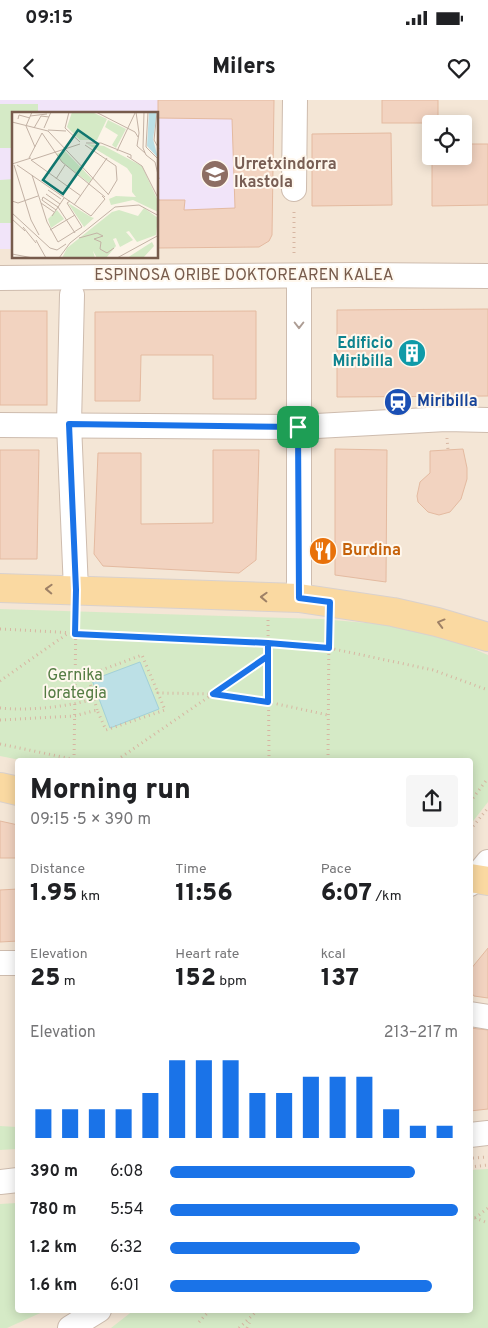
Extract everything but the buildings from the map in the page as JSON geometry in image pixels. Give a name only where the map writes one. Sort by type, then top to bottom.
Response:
[{"type":"main road","points":[[0,588],[299,598],[393,612],[437,622],[488,637]]},
{"type":"main road","points":[[0,788],[15,790]]},
{"type":"street","points":[[294,188],[295,100]]},
{"type":"street","name":"ESPINOSA ORIBE DOKTOREAREN KALEA","points":[[0,278],[357,275],[488,276]]},
{"type":"street","points":[[299,276],[299,598]]},
{"type":"street","points":[[72,295],[69,424],[76,590]]},
{"type":"street","points":[[0,425],[298,427],[446,419],[488,420]]},
{"type":"street","points":[[0,963],[15,963]]},
{"type":"street","points":[[473,1014],[488,1017]]},
{"type":"street","points":[[473,1135],[488,1133]]},
{"type":"street","points":[[0,1182],[15,1180]]},
{"type":"street","points":[[70,1328],[94,1313]]},
{"type":"path","points":[[294,188],[294,253]]},
{"type":"path","points":[[75,758],[76,590]]},
{"type":"path","points":[[268,597],[269,758]]},
{"type":"path","points":[[328,758],[330,602]]},
{"type":"path","points":[[0,629],[329,648],[433,670],[488,690]]},
{"type":"path","points":[[0,681],[68,633]]},
{"type":"path","points":[[142,655],[158,693],[164,710],[106,730],[97,710],[88,675],[142,655]]},
{"type":"path","points":[[120,758],[268,656]]},
{"type":"path","points":[[158,693],[213,694],[268,702],[328,715]]},
{"type":"path","points":[[0,708],[29,709],[75,704],[94,699]]},
{"type":"path","points":[[0,720],[74,716],[97,710]]},
{"type":"path","points":[[0,744],[66,758]]},
{"type":"path","points":[[473,798],[488,778]]},
{"type":"path","points":[[473,826],[488,808]]},
{"type":"path","points":[[473,1158],[488,1157]]},
{"type":"path","points":[[473,1167],[488,1165]]},
{"type":"path","points":[[475,1218],[488,1208]]},
{"type":"path","points":[[475,1218],[488,1223]]},
{"type":"path","points":[[199,1322],[207,1313]]},
{"type":"path","points":[[239,1328],[255,1313]]},
{"type":"path","points":[[247,1328],[252,1316]]},
{"type":"shaded area","points":[[0,100],[488,100],[488,1328],[0,1328]]},
{"type":"shaded area","name":"Urretxindorra Ikastola","points":[[0,100],[274,100],[269,241],[259,247],[159,248],[159,112],[12,112],[12,249],[0,249]]},
{"type":"green space","points":[[0,104],[38,104],[38,112],[12,112],[12,148],[0,148]]},
{"type":"green space","points":[[12,179],[12,223],[0,223],[0,180]]},
{"type":"green space","name":"Gernika lorategia","points":[[0,609],[321,619],[425,628],[488,655],[488,802],[473,821],[473,758],[15,759],[0,756]]},
{"type":"green space","points":[[0,1126],[15,1127],[15,1149],[0,1150]]},
{"type":"green space","points":[[488,1169],[488,1328],[111,1328],[130,1313],[473,1313],[473,1170]]},
{"type":"green space","points":[[15,1203],[15,1313],[40,1313],[7,1328],[0,1328],[0,1204]]},
{"type":"water","points":[[140,662],[159,709],[110,728],[92,680]]},
{"type":"place","name":"Urretxindorra Ikastola","points":[[215,174]]},
{"type":"place","name":"Edificio Miribilla","points":[[412,353]]},
{"type":"place","name":"Miribilla","points":[[398,402]]},
{"type":"place","name":"Burdina","points":[[323,551]]},
{"type":"route","points":[[298,427],[69,424],[76,590],[75,634],[268,643],[268,656],[213,694],[268,702],[268,656],[268,643],[329,648],[330,602],[299,598],[298,427]]}]
